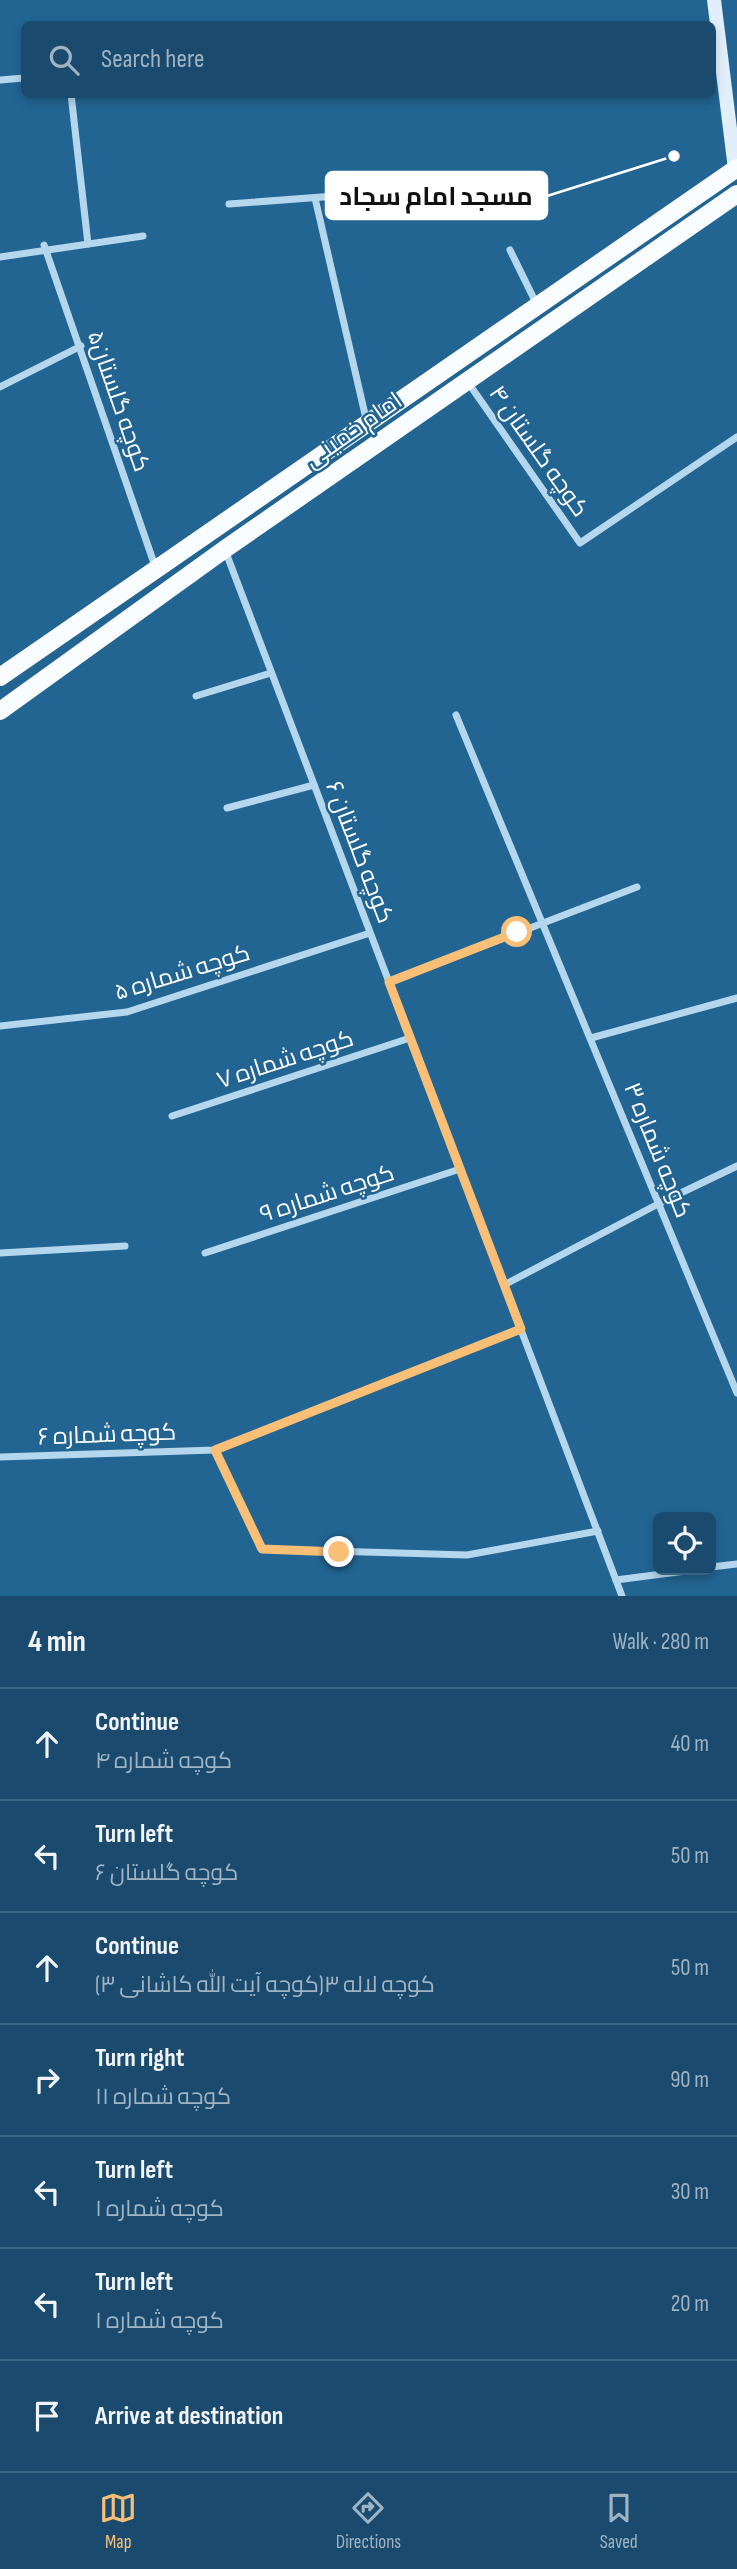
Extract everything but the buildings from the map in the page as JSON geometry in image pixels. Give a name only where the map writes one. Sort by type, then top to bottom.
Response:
[{"type":"main road","points":[[714,0],[736,168]]},
{"type":"main road","name":"امام خمینی","points":[[0,677],[736,168]]},
{"type":"main road","name":"امام خمینی","points":[[0,710],[225,549],[737,194]]},
{"type":"street","points":[[0,80],[21,78]]},
{"type":"street","points":[[71,98],[88,244]]},
{"type":"street","points":[[229,204],[375,193]]},
{"type":"street","points":[[315,198],[367,423]]},
{"type":"street","points":[[0,257],[45,248],[144,236]]},
{"type":"street","name":"کوچه گلستان۵","points":[[45,248],[156,570]]},
{"type":"street","points":[[510,250],[538,305]]},
{"type":"street","points":[[0,387],[80,346]]},
{"type":"street","name":"کوچه گلستان ۴","points":[[467,381],[580,543],[737,437]]},
{"type":"street","name":"کوچه گلستان ۶","points":[[225,549],[622,1596]]},
{"type":"street","points":[[196,696],[271,673]]},
{"type":"street","name":"کوچه شماره ۳","points":[[456,715],[737,1393]]},
{"type":"street","points":[[227,808],[314,785]]},
{"type":"street","points":[[389,982],[637,887]]},
{"type":"street","name":"کوچه شماره ۵","points":[[0,1026],[127,1012],[370,933]]},
{"type":"street","points":[[591,1038],[737,998]]},
{"type":"street","name":"کوچه شماره ۷","points":[[172,1116],[410,1038]]},
{"type":"street","points":[[504,1285],[737,1166]]},
{"type":"street","name":"کوچه شماره ۹","points":[[205,1253],[460,1168]]},
{"type":"street","points":[[0,1253],[125,1246]]},
{"type":"street","name":"کوچه شماره ۶","points":[[0,1457],[215,1450],[521,1329]]},
{"type":"street","points":[[215,1450],[262,1549],[467,1555],[598,1531]]},
{"type":"street","points":[[716,1566],[737,1564]]},
{"type":"street","points":[[616,1580],[654,1575]]},
{"type":"place","name":"مسجد امام سجاد","points":[[674,156]]},
{"type":"route","points":[[339,1552],[262,1549],[215,1450],[521,1329],[389,982],[517,932]]}]
